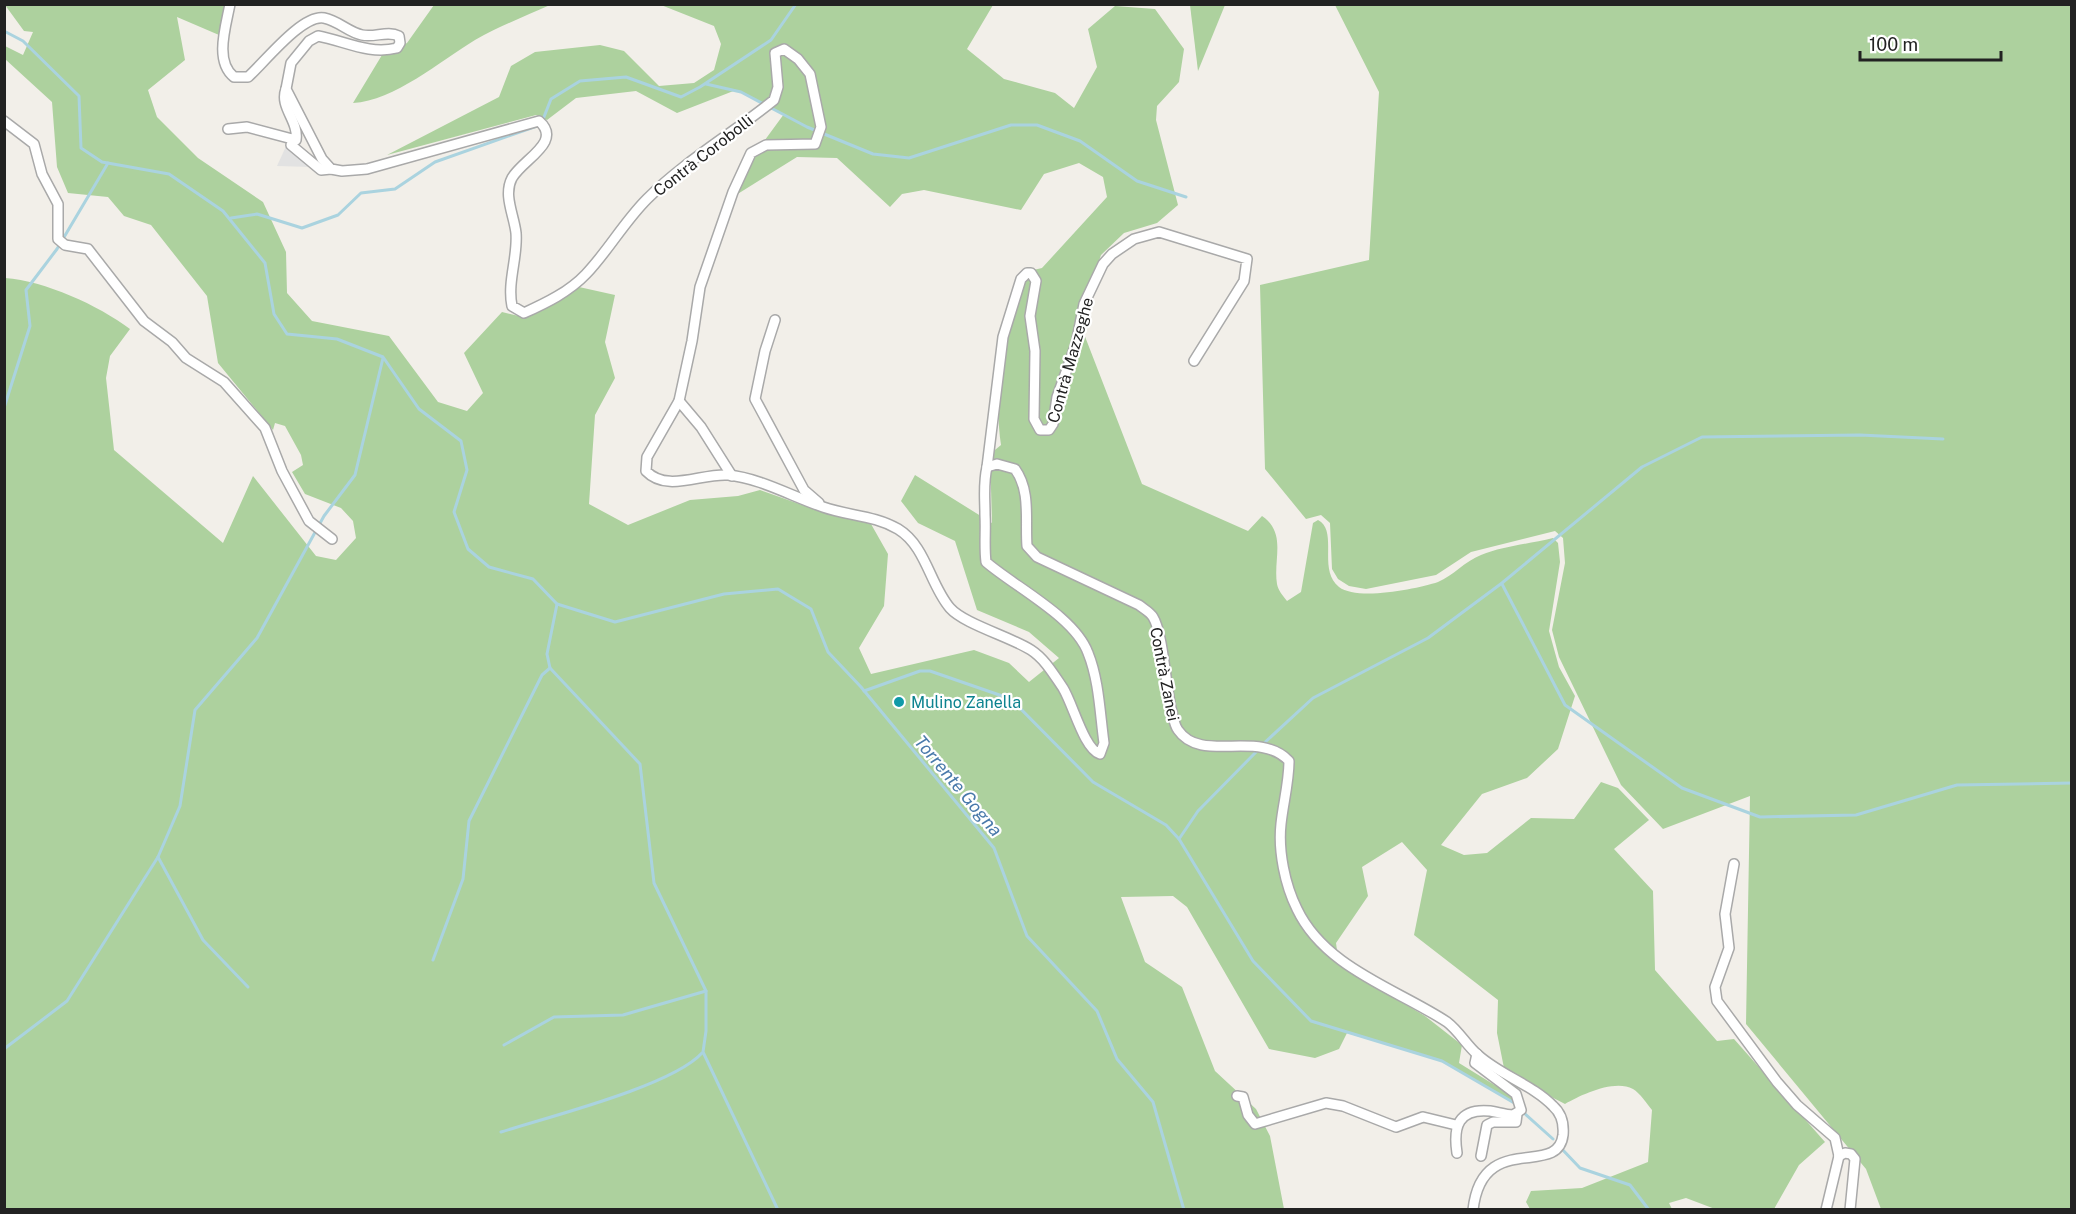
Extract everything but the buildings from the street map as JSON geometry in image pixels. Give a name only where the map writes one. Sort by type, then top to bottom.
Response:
[{"type":"street","points":[[228,129],[247,128],[296,140],[297,130],[284,100],[291,63],[309,40],[318,36],[361,48],[387,51],[397,48],[400,43],[399,36],[393,33],[366,36],[351,32],[336,21],[321,18],[311,20],[294,32],[248,77],[234,77],[225,67],[223,47],[230,4]]},
{"type":"street","name":"Contrà Corobolli","points":[[332,169],[342,171],[367,169],[542,124],[548,136],[543,146],[522,165],[512,179],[509,194],[516,231],[517,254],[510,296],[512,306],[524,313],[553,300],[586,274],[613,237],[648,198],[694,159],[774,100],[778,87],[774,57],[776,53],[784,49],[798,59],[810,74],[821,127],[819,137],[815,144],[766,145],[752,153],[733,192],[700,287],[692,341],[679,401],[646,456],[646,471],[653,479],[680,482],[715,475],[732,476],[826,508],[858,514],[899,530],[928,566],[952,610],[1033,651],[1044,661],[1070,699],[1087,741],[1094,752],[1100,754],[1104,743],[1093,674],[1089,653],[1079,636],[1034,596],[986,562],[983,544],[986,516],[983,482],[987,468]]},
{"type":"street","points":[[286,88],[321,159],[332,169]]},
{"type":"street","points":[[4,121],[34,144],[42,174],[58,204],[60,241],[88,249],[144,321],[172,342],[186,358],[215,375],[234,391],[266,428],[282,471],[318,529],[332,539]]},
{"type":"street","points":[[291,145],[321,170],[332,169]]},
{"type":"street","name":"Contrà Mazzeghe","points":[[987,468],[1003,337],[1015,295],[1026,273],[1034,274],[1036,281],[1030,316],[1035,351],[1034,419],[1040,430],[1049,430],[1053,424],[1057,397],[1076,344],[1084,304],[1095,278],[1112,254],[1134,239],[1153,233],[1166,233],[1195,245],[1246,259],[1248,268],[1244,281],[1194,361]]},
{"type":"street","name":"Contrà Corobolli","points":[[775,320],[765,351],[756,399],[804,490],[826,508]]},
{"type":"street","points":[[679,401],[701,427],[732,476]]},
{"type":"street","name":"Contrà Zanei","points":[[987,468],[997,465],[1015,469],[1022,478],[1026,504],[1027,546],[1037,557],[1139,605],[1152,615],[1156,624],[1165,683],[1176,729],[1187,740],[1201,744],[1261,747],[1282,754],[1289,761],[1280,827],[1284,864],[1297,910],[1332,952],[1413,1005],[1449,1023],[1477,1054],[1554,1107],[1563,1122],[1561,1142],[1550,1154],[1500,1161],[1493,1166],[1478,1188],[1473,1209]]},
{"type":"street","points":[[1734,864],[1725,914],[1729,948],[1715,987],[1717,1001],[1777,1082],[1797,1105],[1835,1138],[1839,1156],[1826,1209]]},
{"type":"street","name":"Contrà Zanei","points":[[1477,1054],[1475,1063],[1519,1097],[1521,1110],[1517,1114]]},
{"type":"street","points":[[1237,1096],[1243,1097],[1248,1115],[1255,1124],[1326,1103],[1343,1106],[1396,1127],[1420,1117],[1456,1125]]},
{"type":"street","points":[[1457,1153],[1456,1125],[1461,1118],[1482,1111],[1517,1114],[1516,1122],[1492,1122],[1487,1125],[1481,1156]]},
{"type":"street","points":[[1839,1156],[1845,1153],[1851,1154],[1855,1159],[1850,1209]]},
{"type":"green space","points":[[5,5],[226,5],[219,35],[177,17],[185,60],[148,90],[157,117],[198,158],[263,202],[286,252],[287,293],[312,321],[389,336],[438,402],[467,411],[483,393],[464,353],[502,312],[523,317],[579,287],[615,295],[605,342],[615,378],[595,415],[589,504],[628,525],[690,500],[738,496],[760,490],[822,512],[871,524],[888,554],[884,606],[859,648],[871,674],[974,650],[1009,663],[1029,682],[1059,658],[1029,632],[977,610],[955,541],[918,523],[901,501],[915,475],[992,523],[990,454],[1001,445],[1000,379],[1008,336],[1025,272],[1042,268],[1107,197],[1103,177],[1079,163],[1044,174],[1021,210],[924,190],[902,194],[890,207],[837,158],[797,157],[736,195],[751,159],[784,114],[736,90],[677,113],[636,91],[576,98],[547,120],[536,115],[387,155],[499,97],[511,66],[535,52],[600,45],[624,51],[659,86],[694,83],[714,70],[721,44],[714,26],[661,5],[993,5],[967,49],[1004,79],[1055,93],[1074,108],[1097,67],[1088,29],[1115,6],[1155,9],[1184,49],[1179,82],[1157,106],[1156,120],[1178,205],[1157,223],[1124,233],[1101,255],[1079,321],[1142,484],[1248,531],[1262,516],[1270,523],[1277,538],[1277,584],[1287,601],[1301,592],[1313,523],[1318,520],[1324,525],[1327,533],[1329,571],[1333,580],[1339,587],[1359,593],[1387,592],[1428,585],[1438,582],[1481,555],[1507,547],[1553,538],[1558,543],[1560,562],[1549,631],[1559,667],[1575,696],[1558,749],[1527,778],[1482,794],[1441,845],[1464,855],[1487,853],[1531,818],[1574,819],[1601,782],[1618,788],[1649,820],[1614,849],[1653,891],[1655,970],[1717,1041],[1734,1039],[1825,1142],[1799,1165],[1774,1209],[1715,1209],[1686,1198],[1669,1203],[1672,1209],[1530,1209],[1526,1202],[1531,1191],[1582,1188],[1648,1162],[1652,1110],[1636,1091],[1625,1086],[1598,1089],[1565,1104],[1505,1073],[1497,1033],[1498,1000],[1414,935],[1427,870],[1402,842],[1362,867],[1368,896],[1336,943],[1339,965],[1425,1016],[1462,1045],[1459,1063],[1501,1089],[1504,1078],[1518,1087],[1522,1107],[1442,1061],[1347,1033],[1339,1049],[1315,1058],[1269,1049],[1187,907],[1173,896],[1121,897],[1145,962],[1182,987],[1215,1071],[1256,1109],[1270,1136],[1284,1209],[5,1209],[5,278],[54,289],[103,311],[130,329],[110,356],[106,378],[114,450],[223,543],[253,476],[316,556],[336,560],[356,538],[353,521],[341,508],[305,494],[292,472],[303,465],[301,455],[285,426],[275,423],[273,430],[218,363],[207,296],[151,225],[124,216],[108,197],[68,193],[57,167],[52,102],[5,59],[5,46],[23,55],[33,32],[24,31]]},
{"type":"green space","points":[[434,5],[550,5],[484,35],[400,88],[369,101],[353,103],[382,55],[407,43]]},
{"type":"green space","points":[[1190,5],[1225,5],[1198,71]]},
{"type":"green space","points":[[1335,5],[2071,5],[2071,1209],[1881,1209],[1866,1169],[1746,1024],[1750,796],[1663,829],[1621,785],[1559,657],[1552,630],[1565,563],[1563,538],[1555,531],[1471,552],[1436,575],[1366,589],[1349,586],[1338,579],[1332,569],[1330,523],[1321,515],[1306,519],[1265,469],[1260,285],[1369,260],[1379,92]]},
{"type":"shaded area","points":[[288,142],[311,167],[277,166]]},
{"type":"waterway","points":[[542,122],[551,99],[580,81],[626,77],[681,97],[771,40],[796,4]]},
{"type":"waterway","name":"Torrente Gogna","points":[[4,31],[23,41],[79,96],[81,148],[102,162],[169,174],[223,211],[265,263],[274,314],[287,334],[337,339],[383,357],[419,409],[461,441],[467,470],[454,512],[468,549],[489,567],[533,579],[557,604],[615,622],[724,594],[778,589],[811,609],[828,652],[861,687],[994,848],[1027,936],[1097,1011],[1117,1059],[1153,1102],[1184,1210]]},
{"type":"waterway","points":[[706,84],[741,92],[807,127],[873,154],[909,158],[1011,125],[1037,125],[1080,141],[1137,181],[1186,197]]},
{"type":"waterway","points":[[231,218],[257,214],[302,228],[338,215],[361,193],[395,189],[435,162],[537,126]]},
{"type":"waterway","points":[[4,408],[30,326],[26,290],[57,249],[108,163]]},
{"type":"waterway","points":[[4,1049],[67,1001],[158,857],[180,806],[195,710],[257,638],[324,516],[355,475],[383,358]]},
{"type":"waterway","points":[[1262,745],[1313,698],[1428,638],[1502,583],[1642,467],[1702,437],[1860,435],[1943,439]]},
{"type":"waterway","points":[[1502,584],[1565,705],[1682,788],[1760,817],[1856,815],[1957,785],[2072,783]]},
{"type":"waterway","points":[[557,604],[547,654],[550,668],[640,764],[654,883],[706,991],[706,1031],[703,1052],[778,1210]]},
{"type":"waterway","points":[[433,960],[463,879],[469,821],[542,675],[550,668]]},
{"type":"waterway","points":[[864,691],[920,671],[930,671],[1011,699],[1093,782],[1166,825],[1179,839],[1253,961],[1311,1021],[1442,1061],[1516,1104]]},
{"type":"waterway","points":[[1179,839],[1198,811],[1258,750]]},
{"type":"waterway","points":[[158,857],[203,940],[248,987]]},
{"type":"waterway","points":[[504,1045],[554,1017],[623,1015],[706,991]]},
{"type":"waterway","points":[[501,1132],[638,1089],[687,1065],[702,1053]]},
{"type":"waterway","points":[[1523,1112],[1553,1139]]},
{"type":"waterway","points":[[1560,1147],[1580,1168],[1630,1185],[1649,1210]]},
{"type":"place","name":"Mulino Zanella","points":[[899,702]]}]
